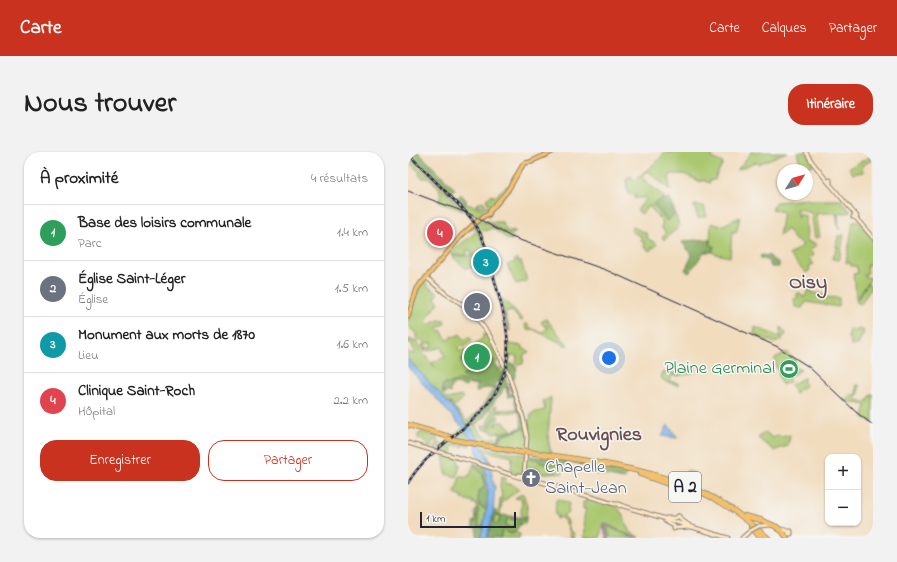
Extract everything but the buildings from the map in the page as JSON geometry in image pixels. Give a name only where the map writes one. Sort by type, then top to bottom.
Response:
[{"type":"highway","name":"A 2","points":[[408,426],[469,443],[633,472],[670,482],[696,492],[720,504],[746,521]]},
{"type":"highway","name":"A 2","points":[[526,453],[607,465],[654,475],[697,490],[731,509],[766,538]]},
{"type":"highway","points":[[633,472],[679,488],[683,491],[684,496]]},
{"type":"highway","points":[[731,509],[745,517],[760,520],[777,527]]},
{"type":"highway","points":[[746,521],[763,532]]},
{"type":"highway","points":[[746,521],[761,538]]},
{"type":"highway","points":[[767,525],[780,529],[790,535]]},
{"type":"main road","points":[[408,317],[420,285],[462,235],[487,213],[506,193],[521,168],[526,164],[552,152]]},
{"type":"main road","points":[[806,152],[873,238]]},
{"type":"main road","points":[[426,278],[452,299],[469,308],[491,339],[508,373],[527,435],[525,471],[522,476]]},
{"type":"main road","points":[[408,443],[727,538]]},
{"type":"main road","points":[[649,514],[692,527]]},
{"type":"main road","points":[[663,518],[676,518],[679,516],[680,519],[692,527]]},
{"type":"main road","points":[[658,517],[674,526],[675,529],[678,527],[692,527]]},
{"type":"main road","points":[[742,538],[750,530],[758,526],[767,525],[777,527],[790,535]]},
{"type":"green space","points":[[408,152],[418,152],[455,189],[451,194],[456,199],[461,194],[466,200],[466,203],[461,206]]},
{"type":"green space","points":[[666,152],[715,152],[711,158],[723,163],[715,180],[710,180],[710,183],[702,180],[701,182],[684,174],[671,174],[669,179],[670,190],[648,171],[641,177],[665,198],[653,204],[666,220],[675,214],[677,219],[679,227],[664,240],[662,237],[666,233],[661,227],[663,223],[650,207],[652,205],[642,214],[637,210],[647,198],[633,198],[636,195],[628,194],[626,179],[630,176],[635,180]]},
{"type":"green space","points":[[750,152],[787,152],[758,164],[756,162],[737,170],[751,153]]},
{"type":"green space","points":[[797,152],[806,152],[813,164],[800,164]]},
{"type":"green space","points":[[408,155],[463,211],[439,202],[441,193],[439,191],[440,189],[429,178],[422,178],[419,174],[420,172],[408,162]]},
{"type":"green space","points":[[873,155],[873,159],[862,166],[863,172],[853,174],[849,168]]},
{"type":"green space","points":[[508,185],[510,190],[491,211],[488,217],[490,209],[475,205],[483,201],[487,207],[489,206],[486,199],[493,195],[493,197],[498,195],[499,192]]},
{"type":"green space","points":[[670,198],[675,214],[667,221],[653,204]]},
{"type":"green space","points":[[797,200],[841,200],[851,212],[838,214],[839,230],[836,213],[816,214],[820,237],[815,238],[811,212],[806,212],[801,209],[796,210],[798,219],[799,213],[806,216],[807,241],[817,244],[810,251],[814,255],[809,259],[814,264],[809,266],[810,270],[806,273],[789,255],[803,245],[795,240],[787,229],[779,236],[783,212],[772,209],[776,202]]},
{"type":"green space","points":[[467,204],[485,210],[484,215],[480,218],[466,212],[462,207]]},
{"type":"green space","points":[[694,205],[704,206],[707,216],[698,218]]},
{"type":"green space","points":[[740,217],[736,233],[732,231],[730,257],[712,252],[714,246],[710,245],[711,223],[721,226]]},
{"type":"green space","points":[[480,220],[514,238],[511,240],[506,239],[492,228],[486,231],[484,230],[481,233],[489,253],[492,254],[488,254],[484,241],[475,224]]},
{"type":"green space","points":[[484,220],[502,222],[507,231],[515,233],[510,235]]},
{"type":"green space","points":[[858,221],[873,239],[873,265],[867,265],[868,273],[865,274],[866,277],[871,278],[856,300],[853,274],[858,273],[857,266],[851,266],[850,263],[846,263],[853,222]]},
{"type":"green space","points":[[475,225],[487,254],[471,255],[471,250],[467,250],[467,255],[452,255],[451,252],[477,231],[475,227],[470,230],[469,229]]},
{"type":"green space","points":[[633,227],[648,234],[647,238],[657,244],[654,248],[652,247],[650,251],[644,247],[645,243],[641,241],[642,237],[631,231]]},
{"type":"green space","points":[[844,235],[839,260],[832,259],[838,247],[836,247],[838,236]]},
{"type":"green space","points":[[710,239],[710,245],[714,246],[712,252],[704,252],[689,273],[685,270],[692,256],[682,242]]},
{"type":"green space","points":[[761,255],[770,256],[773,260],[779,263],[779,267],[771,267],[769,261],[760,258]]},
{"type":"green space","points":[[452,256],[487,256],[504,315],[502,315],[503,313],[491,274],[484,276],[483,274],[490,271],[488,268],[465,268]]},
{"type":"green space","points":[[516,258],[518,262],[521,261],[527,281],[516,284],[507,265],[515,262],[514,260]]},
{"type":"green space","points":[[424,281],[428,285],[427,286],[438,293],[435,299],[439,302],[426,320],[430,324],[439,320],[444,321],[445,324],[437,328],[439,331],[441,330],[447,340],[452,337],[451,336],[455,337],[460,334],[464,340],[469,337],[472,341],[464,347],[462,345],[458,349],[460,352],[464,349],[467,353],[470,351],[470,348],[484,337],[483,335],[488,334],[500,360],[495,364],[499,369],[503,366],[505,368],[500,382],[470,385],[462,380],[443,387],[442,394],[447,399],[462,396],[464,398],[455,406],[449,402],[467,421],[481,408],[493,389],[497,386],[483,407],[465,425],[462,418],[408,359],[408,351],[410,354],[414,353],[412,343],[408,343],[408,340],[411,339],[412,341],[416,341],[420,346],[419,348],[436,369],[432,363],[445,357],[441,347],[425,352],[423,349],[432,347],[432,342],[425,345],[426,348],[423,348],[421,346],[425,344],[422,340],[419,341],[416,337],[416,333],[408,327],[409,315],[413,303]]},
{"type":"green space","points":[[868,283],[871,288],[861,304],[856,302]]},
{"type":"green space","points":[[808,290],[812,291],[812,293],[823,294],[823,297],[839,298],[839,307],[806,302],[802,308],[795,307],[794,299],[797,299],[797,294],[799,292],[804,298]]},
{"type":"green space","points":[[502,298],[523,320],[521,321],[512,311],[505,313],[510,331],[508,330],[500,300]]},
{"type":"green space","points":[[546,319],[568,345],[567,346],[541,333],[548,328],[541,322]]},
{"type":"green space","points":[[526,323],[531,328],[533,329],[527,330],[525,327]]},
{"type":"green space","points":[[755,327],[780,337],[781,327],[786,333],[785,336],[781,337],[783,339],[775,343],[754,335]]},
{"type":"green space","points":[[849,329],[864,331],[858,345],[851,345],[850,338],[848,339]]},
{"type":"green space","points":[[509,344],[523,346],[523,349],[529,351],[524,354],[523,364],[517,365],[517,356],[511,355],[509,362],[507,362]]},
{"type":"green space","points":[[471,351],[477,355],[477,357],[472,358],[478,360],[479,367],[485,368],[490,365],[494,359],[494,363],[502,374],[499,381],[493,386],[495,389],[480,389],[477,393],[475,387],[478,384],[470,385],[470,383],[462,376],[467,373],[467,366],[461,361],[465,354],[470,354]]},
{"type":"green space","name":"Plaine Germinal","points":[[786,352],[795,360],[794,367],[801,370],[788,377],[790,382],[782,385],[778,375],[779,371],[776,367],[775,358]]},
{"type":"green space","points":[[507,362],[515,365],[515,368],[517,368],[514,379],[512,380],[509,375],[505,376],[510,394],[515,393],[526,423],[528,422],[530,428],[525,431],[524,428],[500,437],[498,444],[525,449],[525,451],[495,446],[501,432],[504,433],[521,428],[521,419],[514,396],[508,397],[506,387],[503,388],[501,394],[483,419],[473,425],[468,424],[493,396],[498,388]]},
{"type":"green space","points":[[694,368],[695,372],[678,376],[672,375],[670,381],[678,383],[678,385],[666,382],[661,378],[663,372],[668,374]]},
{"type":"green space","points":[[803,378],[805,379],[803,380],[806,385],[795,394],[791,385]]},
{"type":"green space","points":[[462,380],[467,383],[466,387],[453,385],[449,390],[451,392],[450,393],[447,391],[445,395],[442,385]]},
{"type":"green space","points":[[857,385],[859,385],[859,394],[857,394],[856,400],[867,402],[871,395],[873,395],[873,423],[863,417],[866,405],[846,401],[849,395],[856,395]]},
{"type":"green space","points":[[551,398],[548,435],[552,455],[498,444],[500,437],[502,436],[524,428],[530,428],[528,420],[531,419],[530,416],[532,413],[545,410],[543,401]]},
{"type":"green space","points":[[494,406],[498,406],[496,410],[516,409],[518,411],[496,413],[488,431],[483,429],[482,426],[486,426]]},
{"type":"green space","points":[[497,415],[499,417],[495,426],[499,422],[504,422],[511,431],[493,433],[490,431],[490,428]]},
{"type":"green space","points":[[468,424],[475,425],[482,435],[489,439],[495,437],[498,440],[495,446],[480,443],[475,433],[466,426]]},
{"type":"green space","points":[[464,427],[465,431],[473,441],[452,437]]},
{"type":"green space","points":[[421,432],[438,437],[436,440],[441,444],[434,450],[437,444],[433,440],[431,448],[428,448],[427,442],[418,439],[418,434],[421,434]]},
{"type":"green space","points":[[765,432],[773,438],[779,435],[780,437],[790,435],[788,446],[775,451],[758,438]]},
{"type":"green space","points":[[449,440],[471,445],[463,445],[462,447],[454,445],[452,455],[443,452],[443,447],[437,450]]},
{"type":"green space","points":[[481,447],[527,455],[550,464],[556,464],[553,460],[584,464],[568,462],[563,468],[562,474],[539,473],[538,468],[526,470],[523,474],[516,474],[511,471],[512,457],[486,451],[490,463]]},
{"type":"green space","points":[[443,454],[459,459],[458,464],[460,464],[457,477],[446,474]]},
{"type":"green space","points":[[527,455],[568,462],[560,465],[557,461],[553,460],[557,465],[546,465],[537,459],[530,459]]},
{"type":"green space","points":[[474,463],[483,475],[484,488],[481,490],[479,506],[487,510],[484,523],[481,527],[479,526],[479,510],[477,509],[478,506],[476,506],[476,503],[473,504],[473,501],[462,499],[462,496],[455,493],[460,476],[467,478],[468,475],[470,476]]},
{"type":"green space","points":[[474,463],[485,466],[488,492],[487,510],[479,506],[480,503],[478,503],[478,491],[484,488],[483,475]]},
{"type":"green space","points":[[584,464],[627,471],[625,479],[590,473],[584,468]]},
{"type":"green space","points":[[687,470],[699,475],[696,476],[692,486],[684,483]]},
{"type":"green space","points":[[502,477],[506,478],[505,484],[512,484],[519,489],[502,502],[499,522],[496,524],[493,522],[496,515],[493,514],[493,510],[497,511],[499,509],[500,498],[502,499],[500,485]]},
{"type":"green space","points":[[523,493],[527,506],[526,518],[521,517],[522,499],[515,498]]},
{"type":"green space","points":[[588,497],[615,505],[621,512],[629,531],[640,538],[624,533],[607,524],[602,525],[600,538],[584,538],[584,517],[586,509],[583,509],[583,502],[587,502]]},
{"type":"green space","points":[[558,499],[569,503],[569,513],[564,515],[567,519],[570,532],[573,532],[575,538],[571,538],[564,520],[558,517],[557,519],[557,515],[555,515],[556,500]]},
{"type":"green space","points":[[477,509],[479,510],[479,526],[481,527],[484,523],[481,538],[477,538],[477,528],[473,527],[473,521],[476,522],[475,512]]},
{"type":"green space","points":[[495,512],[500,515],[495,515],[493,522],[496,524],[499,522],[501,515],[526,518],[526,521],[507,519],[505,525],[511,528],[517,522],[521,524],[513,534],[507,533],[507,531],[503,529],[500,538],[487,538],[493,514]]},
{"type":"green space","points":[[508,518],[526,521],[525,524],[517,522],[511,528],[506,527],[505,525]]},
{"type":"green space","points":[[607,526],[629,536],[630,538],[611,538]]},
{"type":"green space","points":[[503,529],[507,531],[507,533],[513,534],[514,532],[520,534],[519,538],[500,538]]},
{"type":"water","points":[[408,359],[462,418],[465,424],[471,428],[478,438],[490,463],[489,466],[495,486],[493,514],[487,538],[481,538],[488,492],[485,467],[477,455],[476,445],[465,431],[465,428],[459,424],[408,367]]},
{"type":"water","points":[[668,425],[677,437],[677,438],[662,436]]},
{"type":"taxiway","points":[[605,528],[608,526],[630,536],[630,538]]},
{"type":"taxiway","points":[[630,536],[635,538]]},
{"type":"runway","points":[[604,525],[608,538]]},
{"type":"tram line","points":[[408,191],[470,214],[511,237],[606,270],[778,347],[809,367],[857,413],[873,425]]},
{"type":"railway","points":[[408,154],[464,210],[470,217],[484,241],[503,310],[508,342],[505,372],[499,387],[489,402],[469,423],[425,460],[408,483]]},
{"type":"place","name":"Clinique Saint-Roch","points":[[440,233]]},
{"type":"place","name":"Monument aux morts de 1870","points":[[486,262]]},
{"type":"place","name":"Église Saint-Léger","points":[[477,306]]},
{"type":"place","name":"Base des loisirs communale","points":[[477,357]]},
{"type":"place","name":"Plaine Germinal","points":[[789,369]]},
{"type":"place","name":"Chapelle Saint-Jean","points":[[531,478]]},
{"type":"district","name":"Oisy","points":[[808,283]]},
{"type":"district","name":"Rouvignies","points":[[599,435]]}]
